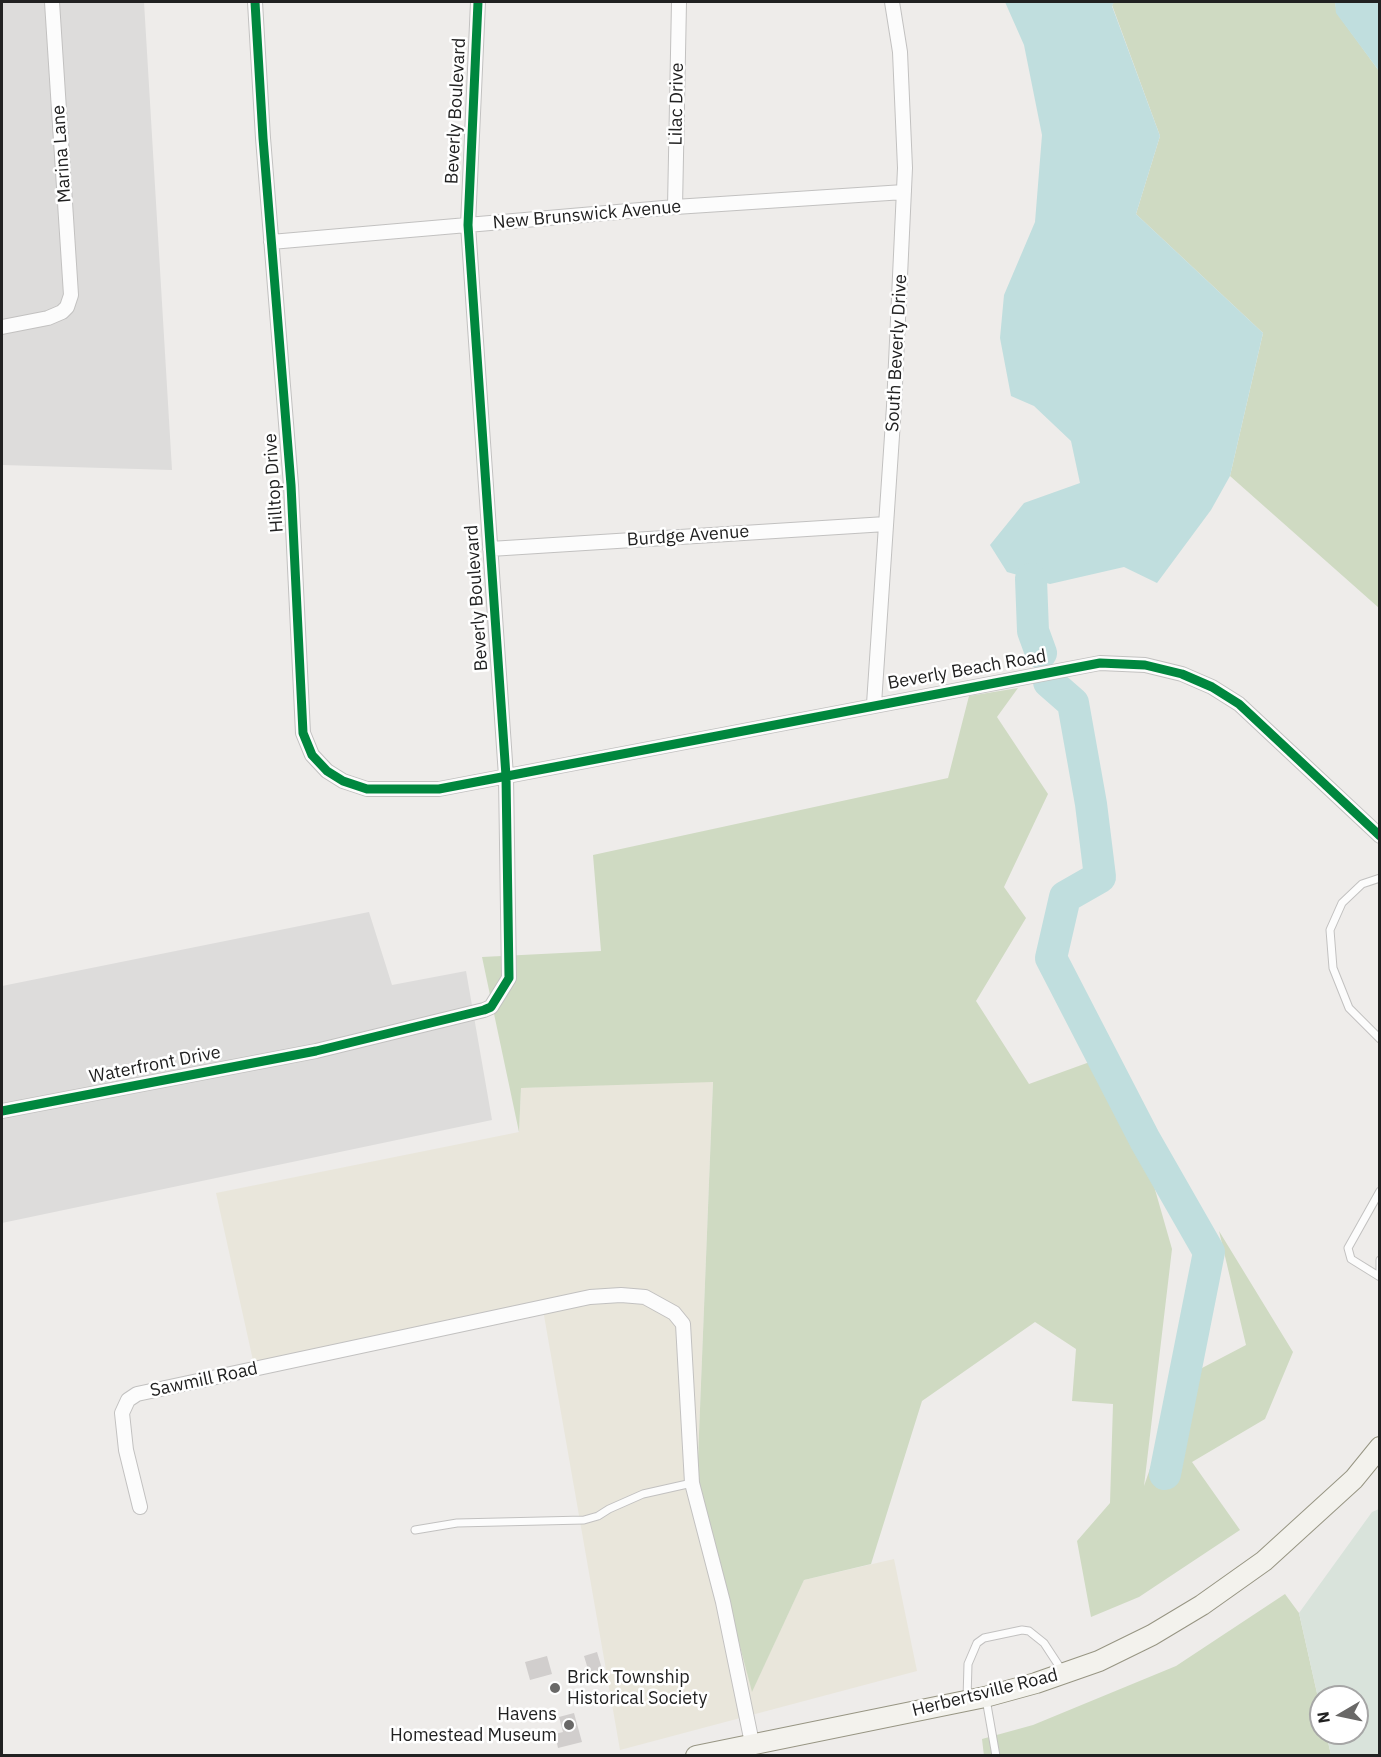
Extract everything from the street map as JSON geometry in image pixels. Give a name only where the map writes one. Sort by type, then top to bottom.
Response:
[{"type":"main road","name":"Herbertsville Road","points":[[696,1755],[976,1699],[1064,1674],[1099,1660],[1152,1635],[1202,1605],[1264,1561],[1347,1486],[1380,1447]]},
{"type":"street","name":"Marina Lane","points":[[2,327],[48,318],[62,312],[67,307],[71,295],[52,2]]},
{"type":"street","name":"Hilltop Drive","points":[[255,2],[263,138],[291,485],[303,733],[312,755],[327,771],[343,781],[367,789],[440,789],[506,776]]},
{"type":"street","name":"Beverly Boulevard","points":[[316,1051],[484,1010],[491,1007],[509,978],[506,776],[468,225],[478,2]]},
{"type":"street","name":"Lilac Drive","points":[[675,207],[679,2]]},
{"type":"street","name":"South Beverly Drive","points":[[874,704],[894,406],[905,168],[900,52],[892,2]]},
{"type":"street","name":"New Brunswick Avenue","points":[[271,242],[675,207],[904,192]]},
{"type":"street","name":"Burdge Avenue","points":[[490,549],[886,524]]},
{"type":"street","name":"Beverly Beach Road","points":[[506,776],[874,704],[1100,663],[1145,664],[1182,674],[1212,687],[1239,704],[1380,836]]},
{"type":"street","name":"Waterfront Drive","points":[[2,1111],[316,1051]]},
{"type":"street","name":"Sawmill Road","points":[[140,1507],[126,1450],[122,1413],[128,1400],[137,1394],[590,1297],[621,1295],[645,1297],[674,1313],[683,1324],[692,1483]]},
{"type":"street","points":[[692,1483],[723,1602],[752,1743]]},
{"type":"lane","points":[[1380,878],[1362,884],[1342,903],[1330,930],[1333,968],[1349,1008],[1380,1039]]},
{"type":"lane","points":[[1380,1191],[1348,1248],[1351,1259],[1380,1276]]},
{"type":"lane","points":[[1380,1260],[1380,1276]]},
{"type":"lane","points":[[415,1530],[457,1523],[584,1520],[598,1516],[643,1494],[692,1483]]},
{"type":"lane","points":[[996,1755],[976,1699],[968,1664],[977,1643],[984,1638],[1022,1630],[1029,1631],[1044,1643],[1064,1674]]},
{"type":"shaded area","points":[[2,2],[144,2],[172,470],[2,465]]},
{"type":"shaded area","points":[[369,912],[392,985],[466,971],[492,1120],[2,1223],[2,986]]},
{"type":"shaded area","points":[[713,1081],[697,1484],[752,1691],[804,1580],[894,1559],[917,1671],[620,1750],[542,1304],[254,1365],[216,1193],[519,1132],[521,1088]]},
{"type":"shaded area","points":[[1379,1509],[1379,1755],[1331,1755],[1329,1745],[1369,1745],[1369,1685],[1315,1685],[1299,1613],[1372,1512]]},
{"type":"green space","points":[[1114,2],[1335,2],[1337,13],[1379,71],[1379,608],[1230,476],[1263,333],[1136,214],[1160,136],[1112,5]]},
{"type":"green space","points":[[1018,688],[997,717],[1048,794],[1004,887],[1026,918],[976,1001],[1029,1084],[1098,1059],[1152,1179],[1172,1249],[1144,1486],[1181,1379],[1246,1345],[1219,1231],[1293,1352],[1265,1419],[1192,1462],[1240,1530],[1139,1597],[1091,1617],[1077,1541],[1110,1503],[1113,1404],[1072,1401],[1076,1349],[1035,1322],[922,1401],[871,1564],[804,1580],[752,1692],[697,1484],[713,1082],[521,1088],[519,1132],[482,957],[601,951],[593,855],[948,778],[969,696]]},
{"type":"green space","points":[[1285,1594],[1299,1613],[1315,1685],[1309,1685],[1309,1745],[1329,1745],[1331,1755],[984,1756],[982,1739],[1033,1725],[1176,1666]]},
{"type":"water","points":[[1005,2],[1114,2],[1112,6],[1160,136],[1136,214],[1263,333],[1230,476],[1211,510],[1157,583],[1124,567],[1050,584],[1007,572],[990,545],[1024,503],[1080,483],[1071,441],[1034,406],[1011,396],[1000,338],[1004,295],[1035,222],[1042,135],[1024,45]]},
{"type":"water","points":[[1335,2],[1379,2],[1379,71],[1336,13]]},
{"type":"building","points":[[597,1652],[603,1672],[590,1676],[584,1656]]},
{"type":"building","points":[[547,1656],[552,1674],[530,1680],[525,1662]]},
{"type":"building","name":"Havens Homestead Museum","points":[[574,1713],[582,1742],[558,1748],[555,1734],[563,1732],[559,1717]]},
{"type":"waterway","points":[[1031,579],[1033,631],[1041,653]]},
{"type":"waterway","points":[[1049,682],[1073,703],[1091,804],[1100,877],[1065,897],[1051,958],[1145,1140],[1209,1252],[1165,1474]]},
{"type":"cycle path","points":[[255,2],[263,138],[291,485],[303,733],[312,755],[327,771],[343,781],[367,789],[439,789],[1100,663],[1145,665],[1182,674],[1212,687],[1239,704],[1380,836]]},
{"type":"cycle path","points":[[2,1111],[316,1051],[484,1010],[491,1007],[509,978],[506,776],[468,225],[478,2]]},
{"type":"place","name":"Brick Township Historical Society","points":[[555,1688]]},
{"type":"place","name":"Havens Homestead Museum","points":[[569,1725]]}]
